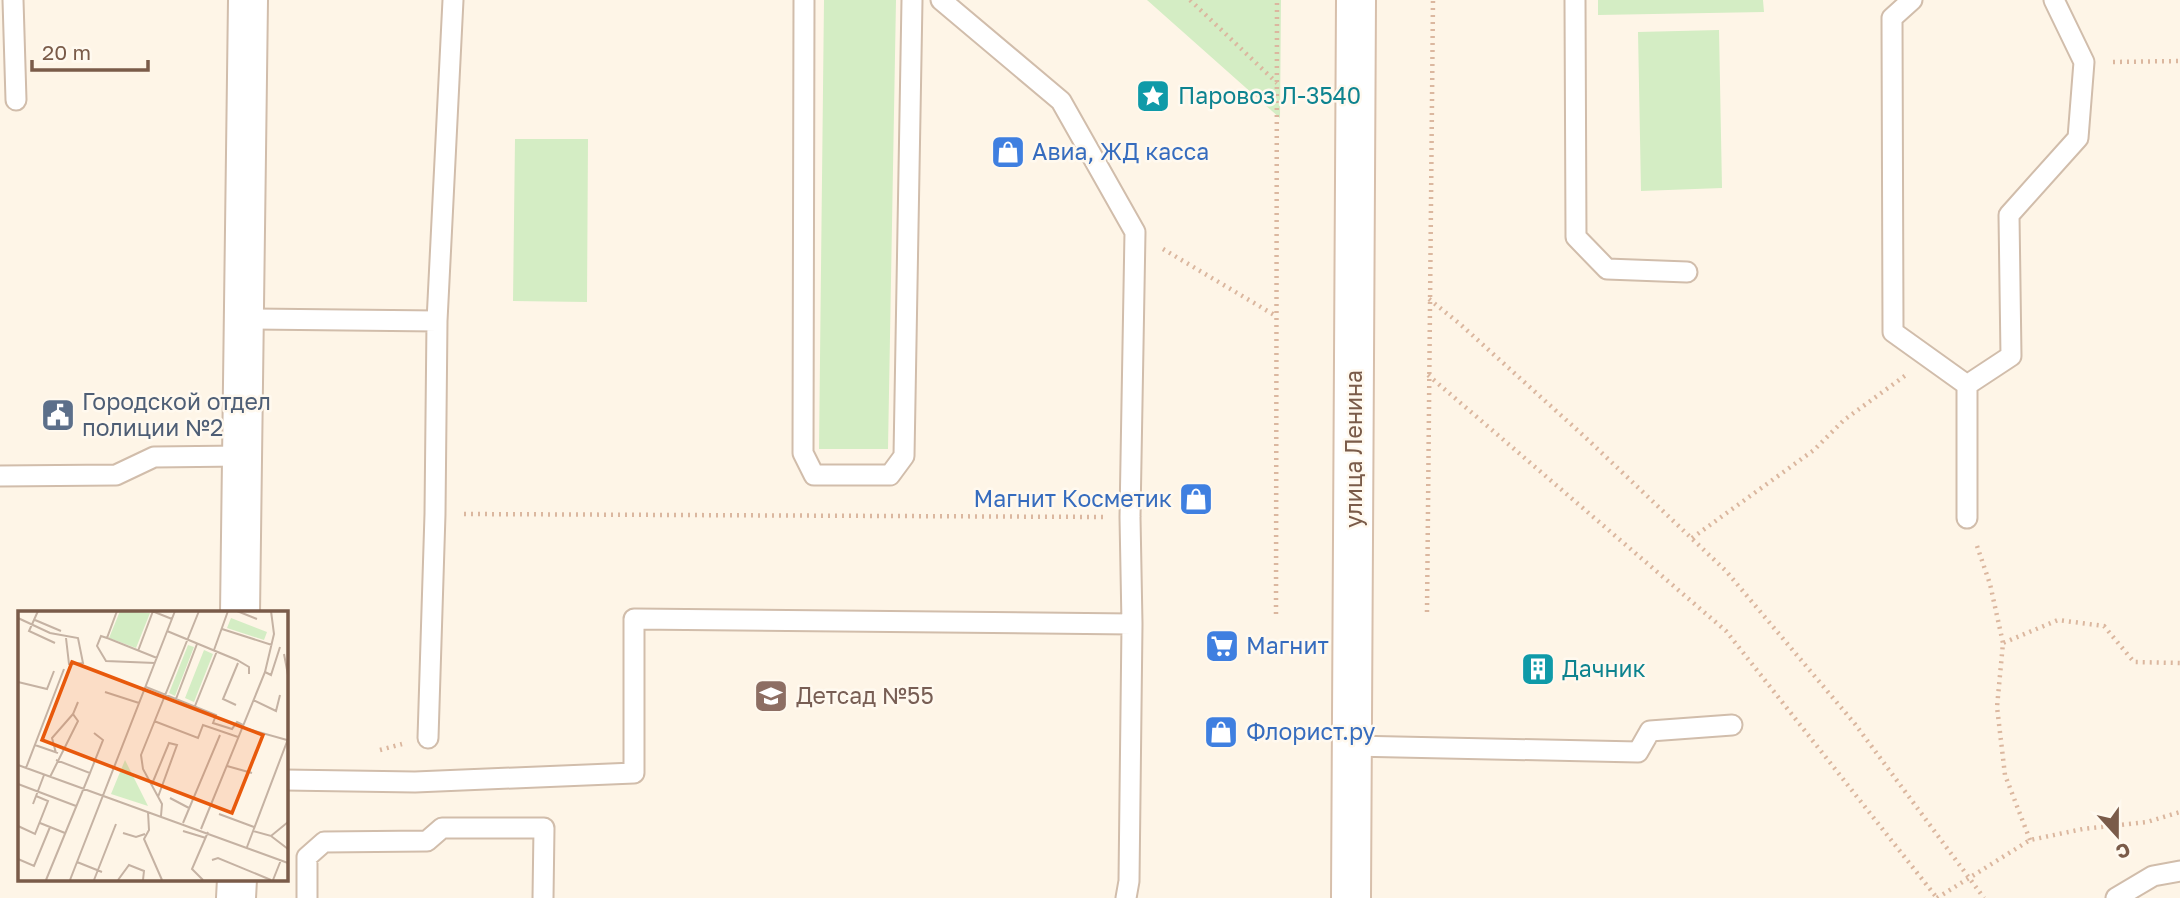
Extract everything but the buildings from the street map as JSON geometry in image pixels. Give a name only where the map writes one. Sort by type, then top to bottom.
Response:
[{"type":"main road","points":[[240,611],[248,0]]},
{"type":"main road","name":"улица Ленина","points":[[1351,898],[1356,0]]},
{"type":"main road","points":[[236,898],[237,880]]},
{"type":"lane","points":[[13,0],[16,100]]},
{"type":"lane","points":[[428,738],[435,514],[437,321],[453,0]]},
{"type":"lane","points":[[804,0],[803,453],[814,475],[890,475],[904,456],[912,0]]},
{"type":"lane","points":[[941,0],[1061,101],[1135,233],[1130,517],[1132,624],[1129,881],[1126,898]]},
{"type":"lane","points":[[1575,0],[1576,237],[1607,269],[1687,272]]},
{"type":"lane","points":[[1912,0],[1892,18],[1893,332],[1967,385]]},
{"type":"lane","points":[[1967,385],[2011,356],[2009,215],[2078,138],[2084,62],[2054,0]]},
{"type":"lane","points":[[243,320],[437,321]]},
{"type":"lane","points":[[1967,385],[1967,518]]},
{"type":"lane","points":[[0,476],[116,475],[154,457],[241,456]]},
{"type":"lane","points":[[287,780],[415,782],[634,773],[634,619],[1132,624]]},
{"type":"lane","points":[[1352,746],[1637,751],[1650,731],[1732,725]]},
{"type":"lane","points":[[306,898],[307,857],[324,842],[426,841],[442,828],[544,828],[543,898]]},
{"type":"lane","points":[[2116,898],[2153,876],[2180,871]]},
{"type":"path","points":[[1190,0],[1277,82]]},
{"type":"path","points":[[1276,614],[1277,0]]},
{"type":"path","points":[[1427,612],[1433,0]]},
{"type":"path","points":[[2084,62],[2180,61]]},
{"type":"path","points":[[1135,233],[1277,316]]},
{"type":"path","points":[[1429,299],[1585,437],[1726,571],[1855,724],[1984,898]]},
{"type":"path","points":[[1692,538],[1814,450],[1844,420],[1929,358]]},
{"type":"path","points":[[1428,375],[1726,631],[1937,898],[2030,840],[2083,829],[2147,822],[2180,812]]},
{"type":"path","points":[[435,514],[1130,517]]},
{"type":"path","points":[[1967,518],[1990,584],[2003,643],[1997,707],[2005,775],[2030,840]]},
{"type":"path","points":[[2003,643],[2058,620],[2104,625],[2134,662],[2180,663]]},
{"type":"green space","points":[[824,0],[896,0],[888,449],[819,449]]},
{"type":"green space","points":[[1147,0],[1281,0],[1280,118]]},
{"type":"green space","points":[[1598,0],[1763,0],[1764,12],[1598,15]]},
{"type":"green space","points":[[1719,30],[1722,188],[1641,191],[1638,32]]},
{"type":"green space","points":[[515,139],[588,139],[587,302],[513,301]]},
{"type":"place","name":"Паровоз Л-3540","points":[[1153,96]]},
{"type":"place","name":"Авиа, ЖД касса","points":[[1008,152]]},
{"type":"place","name":"Городской отдел полиции №2","points":[[58,415]]},
{"type":"place","name":"Магнит Косметик","points":[[1196,499]]},
{"type":"place","name":"Магнит","points":[[1222,646]]},
{"type":"place","name":"Дачник","points":[[1538,669]]},
{"type":"place","name":"Детсад №55","points":[[771,696]]},
{"type":"place","name":"Флорист.ру","points":[[1221,732]]}]
